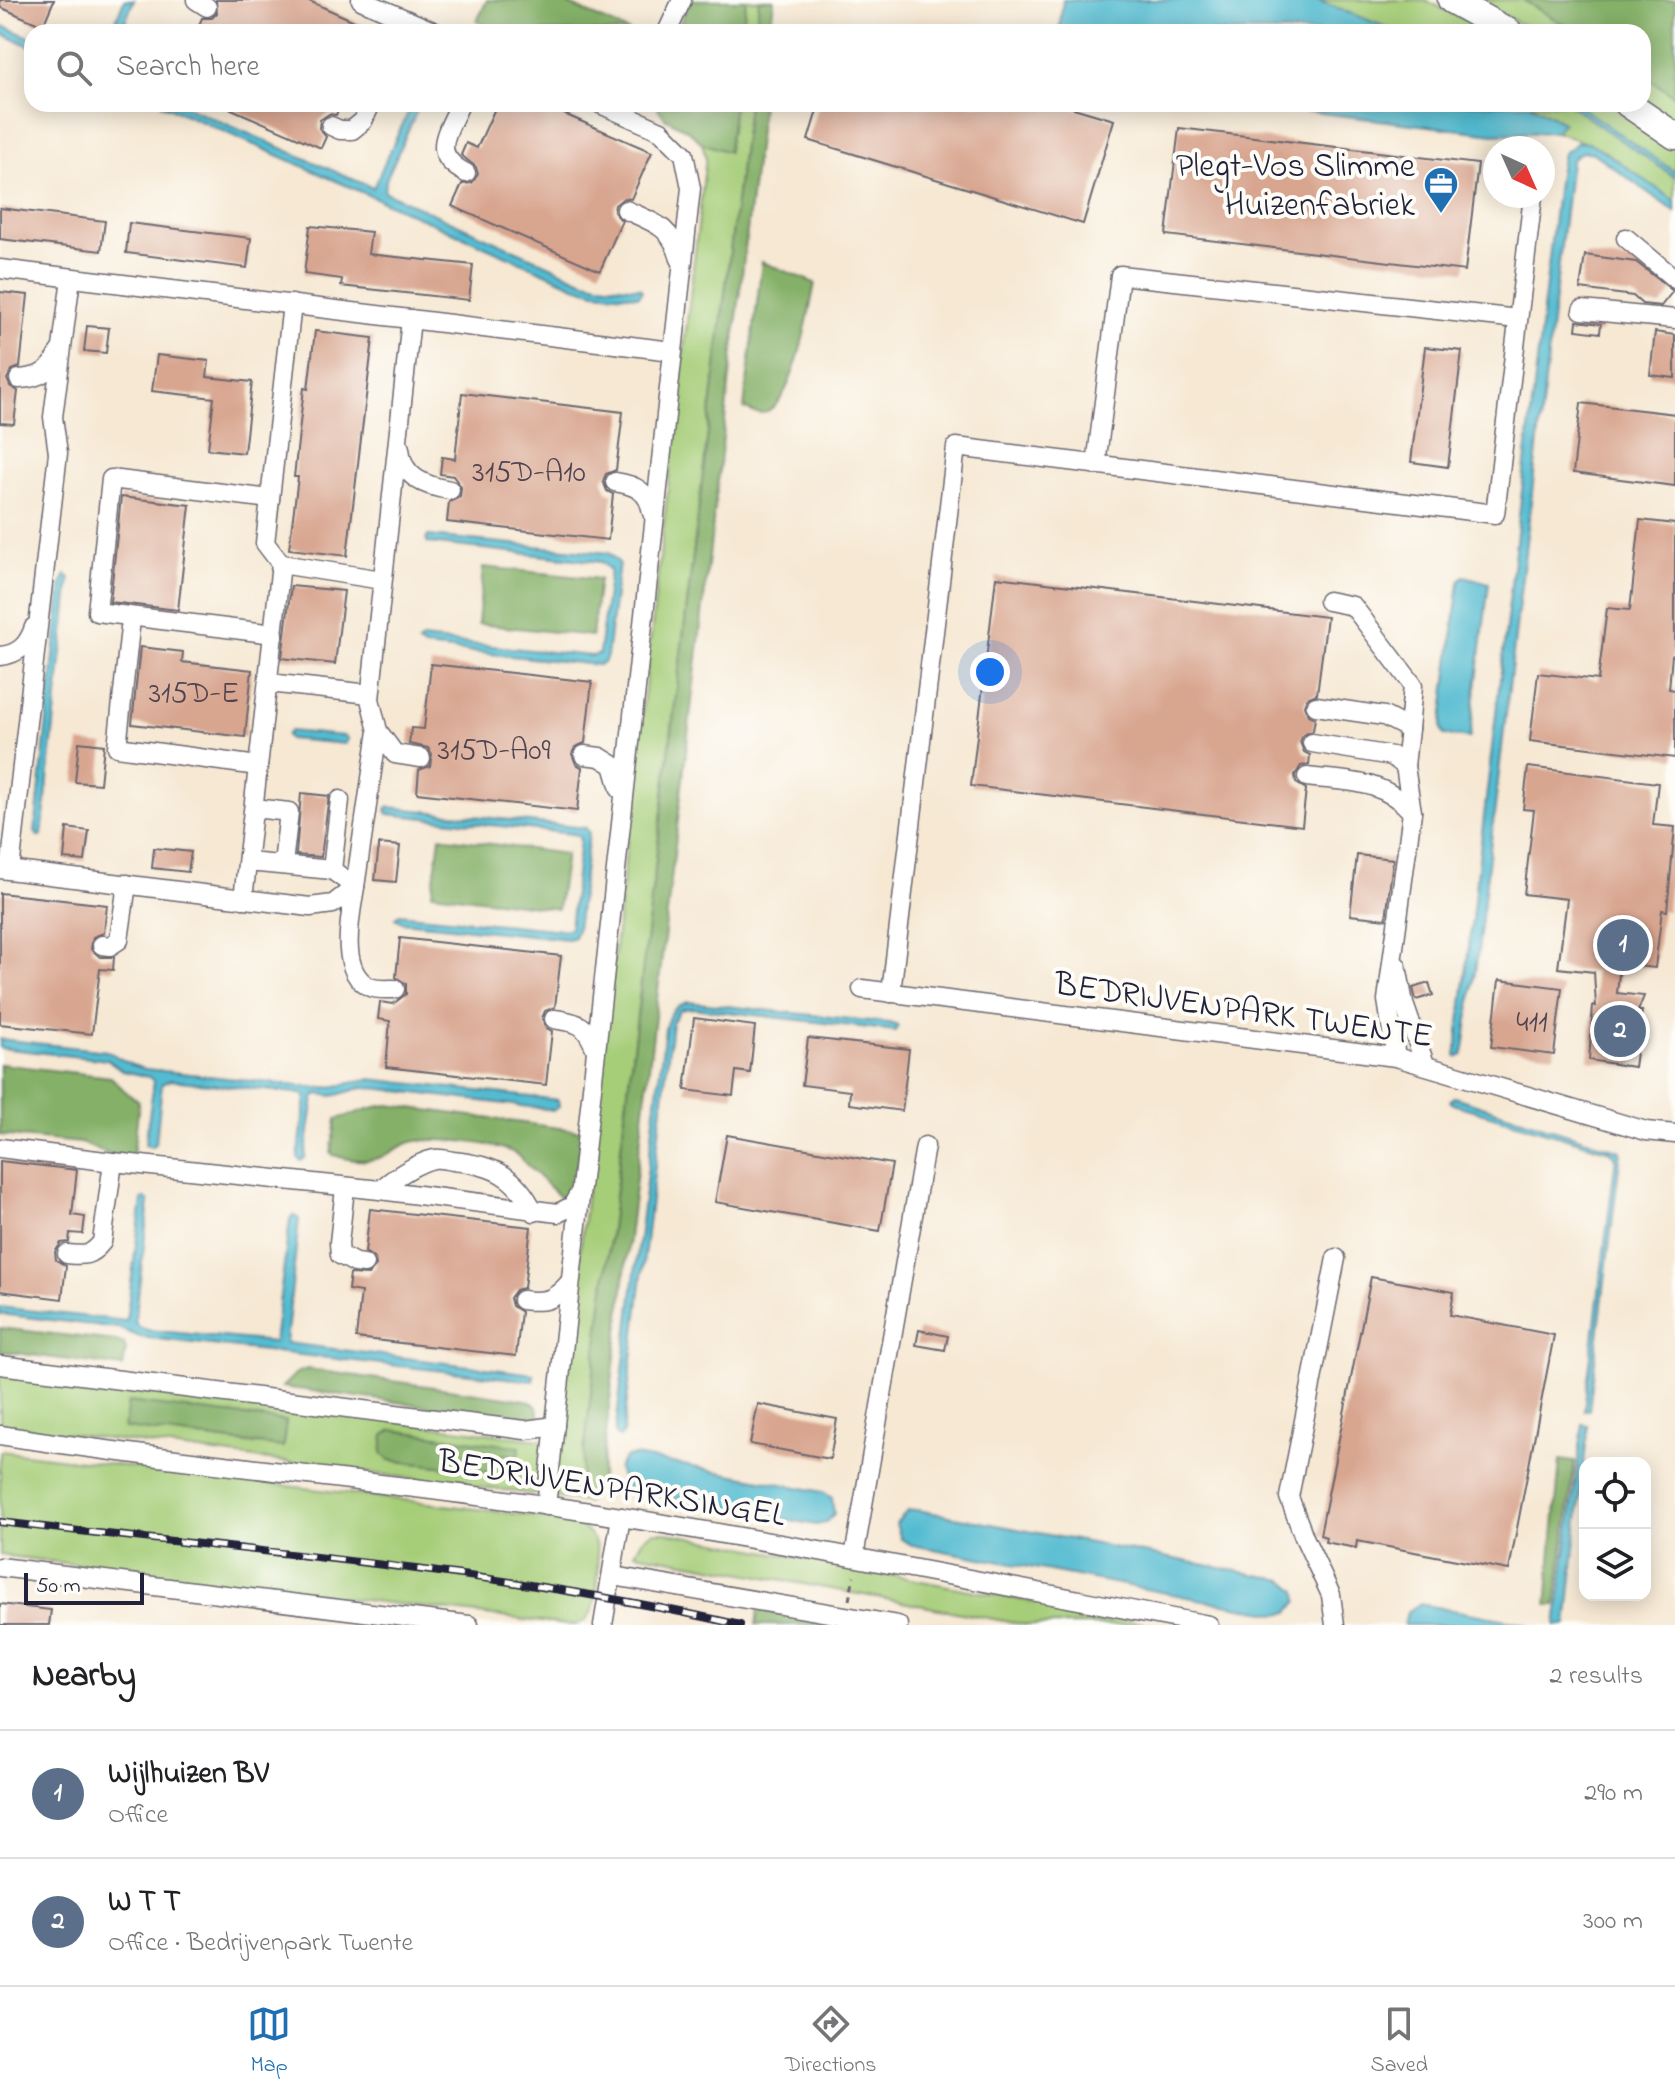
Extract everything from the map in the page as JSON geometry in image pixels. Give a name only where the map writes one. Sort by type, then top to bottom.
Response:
[{"type":"highway","points":[[1451,0],[1494,24]]},
{"type":"highway","points":[[1640,112],[1675,136]]},
{"type":"street","points":[[361,0],[400,16]]},
{"type":"street","points":[[671,24],[682,0]]},
{"type":"street","points":[[331,126],[352,130],[363,121],[367,112]]},
{"type":"street","points":[[456,112],[443,142],[444,155],[452,166],[466,173]]},
{"type":"street","points":[[546,1506],[691,188],[684,154],[661,131],[634,112]]},
{"type":"street","points":[[891,993],[956,447],[1495,514],[1532,208]]},
{"type":"street","points":[[626,210],[667,232],[675,240],[682,265]]},
{"type":"street","points":[[1626,238],[1675,279]]},
{"type":"street","points":[[0,269],[672,351]]},
{"type":"street","points":[[1096,465],[1120,275],[1518,319]]},
{"type":"street","points":[[71,278],[53,417],[58,453],[5,870],[310,907],[333,904],[355,887]]},
{"type":"street","points":[[243,899],[281,564],[265,543],[292,304]]},
{"type":"street","points":[[1582,310],[1675,319]]},
{"type":"street","points":[[395,989],[368,986],[356,974],[347,940],[378,731],[370,694],[411,319]]},
{"type":"street","points":[[19,379],[39,377],[52,367],[62,346]]},
{"type":"street","points":[[399,432],[400,457],[408,472],[420,484],[450,490]]},
{"type":"street","points":[[270,499],[111,479],[97,612],[131,619],[274,634]]},
{"type":"street","points":[[615,482],[631,484],[642,491],[650,501],[653,524]]},
{"type":"street","points":[[281,564],[382,580]]},
{"type":"street","points":[[1328,601],[1353,606],[1413,685],[1405,766],[1412,812],[1387,1000],[1396,1057]]},
{"type":"street","points":[[0,656],[20,651],[31,637],[39,613]]},
{"type":"street","points":[[131,619],[117,747],[258,766]]},
{"type":"street","points":[[269,683],[370,694]]},
{"type":"street","points":[[1316,706],[1384,716],[1409,729]]},
{"type":"street","points":[[378,731],[395,754],[421,758]]},
{"type":"street","points":[[1312,743],[1392,756],[1405,766]]},
{"type":"street","points":[[584,755],[600,757],[613,765],[622,808]]},
{"type":"street","points":[[1307,777],[1375,785],[1398,797],[1412,812]]},
{"type":"street","points":[[332,870],[340,800]]},
{"type":"street","points":[[254,808],[289,812],[283,864]]},
{"type":"street","points":[[248,862],[332,870],[355,887]]},
{"type":"street","points":[[102,945],[110,946],[119,940],[127,884]]},
{"type":"street","points":[[1395,951],[1404,1003],[1425,1064]]},
{"type":"street","name":"BEDRIJVENPARK TWENTE","points":[[862,989],[1396,1057],[1646,1131],[1675,1134]]},
{"type":"street","points":[[554,1019],[575,1022],[587,1030],[596,1050]]},
{"type":"street","points":[[854,1557],[925,1146]]},
{"type":"street","points":[[0,1148],[380,1190],[534,1212],[558,1213],[572,1206],[580,1191]]},
{"type":"street","points":[[380,1190],[393,1178],[434,1159],[468,1162],[499,1170],[524,1193],[534,1212]]},
{"type":"street","points":[[67,1254],[84,1256],[94,1252],[102,1242],[113,1162]]},
{"type":"street","points":[[345,1188],[340,1255],[364,1264]]},
{"type":"street","points":[[558,1213],[570,1230],[574,1248]]},
{"type":"street","points":[[1335,1625],[1331,1595],[1289,1497],[1336,1258]]},
{"type":"street","points":[[522,1300],[542,1303],[558,1295],[570,1282]]},
{"type":"street","points":[[0,1365],[525,1430],[555,1426]]},
{"type":"street","name":"BEDRIJVENPARKSINGEL","points":[[0,1435],[376,1482],[621,1517],[854,1557],[1209,1625]]},
{"type":"street","points":[[603,1625],[621,1517]]},
{"type":"street","points":[[0,1567],[469,1625]]},
{"type":"street","points":[[613,1576],[898,1625]]},
{"type":"path","points":[[846,1615],[855,1568],[854,1557]]},
{"type":"green space","points":[[487,0],[559,0],[612,24],[484,24],[477,21]]},
{"type":"green space","points":[[690,0],[746,0],[743,24],[680,24]]},
{"type":"green space","points":[[746,0],[759,0],[757,24],[743,24]]},
{"type":"green space","points":[[759,0],[774,0],[771,24],[757,24]]},
{"type":"green space","points":[[1317,0],[1425,0],[1474,24],[1378,24]]},
{"type":"green space","points":[[1474,0],[1523,0],[1563,24],[1520,24]]},
{"type":"green space","points":[[1523,0],[1675,0],[1675,96],[1651,80],[1651,24],[1563,24]]},
{"type":"green space","points":[[1651,80],[1675,96],[1675,122],[1651,105]]},
{"type":"green space","points":[[661,112],[733,112],[728,152],[702,143],[689,131],[665,118]]},
{"type":"green space","points":[[733,112],[747,112],[578,1501],[552,1497],[706,157],[702,143],[728,151]]},
{"type":"green space","points":[[747,112],[761,112],[601,1477],[597,1490],[587,1503],[578,1501]]},
{"type":"green space","points":[[1545,112],[1623,112],[1675,147],[1675,201],[1599,148],[1556,132],[1563,122]]},
{"type":"green space","points":[[762,262],[815,283],[805,332],[786,389],[778,403],[768,411],[759,413],[744,408]]},
{"type":"green space","points":[[483,567],[599,579],[592,636],[478,624]]},
{"type":"green space","points":[[440,837],[566,854],[558,909],[432,893]]},
{"type":"green space","points":[[0,1064],[111,1077],[139,1101],[133,1157],[108,1154],[81,1143],[0,1135]]},
{"type":"green space","points":[[389,1105],[582,1131],[576,1184],[564,1202],[516,1154],[495,1146],[467,1142],[416,1141],[369,1160],[331,1154],[336,1119]]},
{"type":"green space","points":[[0,1328],[116,1341],[124,1344],[126,1350],[123,1367],[0,1351]]},
{"type":"green space","points":[[307,1369],[526,1400],[537,1408],[539,1421],[282,1387],[296,1373]]},
{"type":"green space","points":[[0,1370],[547,1441],[539,1495],[0,1425]],"holes":[[[286,1421],[283,1447],[124,1428]],[[502,1454],[501,1465],[520,1476],[389,1460]]]},
{"type":"green space","points":[[128,1402],[286,1421],[283,1447],[124,1428]]},
{"type":"green space","points":[[392,1430],[520,1447],[519,1455],[502,1454],[501,1464],[521,1467],[520,1476],[389,1460],[382,1453],[384,1435]]},
{"type":"green space","points":[[0,1451],[567,1520],[585,1530],[596,1546],[595,1600],[585,1621],[566,1625],[0,1555]]},
{"type":"green space","points":[[1560,1460],[1575,1462],[1556,1605],[1547,1605]]},
{"type":"green space","points":[[653,1532],[1153,1625],[1026,1625],[635,1553],[642,1540]]},
{"type":"green space","points":[[758,1610],[834,1625],[756,1625]]},
{"type":"water","points":[[124,0],[134,0],[124,24],[114,24]]},
{"type":"water","points":[[1063,0],[1317,0],[1378,24],[1060,24]]},
{"type":"water","points":[[0,25],[24,35],[24,44],[0,33]]},
{"type":"water","points":[[179,112],[199,112],[373,188],[408,112],[416,112],[387,177],[385,192],[582,280],[640,288],[642,291],[638,296],[595,292],[575,286]]},
{"type":"water","points":[[1313,112],[1545,112],[1563,122],[1556,132],[1494,134]]},
{"type":"water","points":[[1580,112],[1588,112],[1675,172],[1675,177]]},
{"type":"water","points":[[1578,142],[1590,143],[1675,201],[1675,212],[1593,153],[1581,152],[1571,161],[1478,951],[1463,1055],[1459,1057],[1456,1056],[1563,153]]},
{"type":"water","points":[[428,536],[609,553],[619,563],[604,663],[598,665],[424,647],[418,643],[422,639],[592,656],[599,654],[610,570],[601,562],[428,543]]},
{"type":"water","points":[[66,575],[70,578],[42,835],[38,836],[35,832],[62,582]]},
{"type":"water","points":[[1464,576],[1489,583],[1470,738],[1444,735],[1441,729],[1459,582]]},
{"type":"water","points":[[290,731],[344,736],[348,739],[345,744],[289,739],[286,735]]},
{"type":"water","points":[[388,807],[586,828],[589,833],[574,937],[568,939],[402,922],[395,918],[399,914],[563,930],[570,928],[580,841],[579,836],[573,834],[388,814]]},
{"type":"water","points":[[688,1002],[898,1026],[895,1031],[691,1008],[680,1010],[672,1023],[623,1434],[619,1437],[615,1434],[665,1029],[672,1012]]},
{"type":"water","points":[[0,1039],[107,1051],[146,1069],[317,1088],[370,1079],[558,1100],[559,1107],[554,1110],[365,1087],[333,1096],[318,1094],[314,1098],[305,1158],[301,1161],[298,1158],[306,1098],[303,1094],[170,1080],[162,1084],[156,1143],[151,1147],[145,1145],[154,1081],[150,1077],[123,1071],[108,1060],[0,1048]]},
{"type":"water","points":[[1454,1097],[1621,1151],[1589,1410],[1584,1410],[1616,1157],[1610,1151],[1452,1104],[1450,1101]]},
{"type":"water","points":[[145,1198],[149,1202],[135,1322],[139,1327],[274,1342],[293,1215],[299,1219],[286,1343],[534,1374],[533,1381],[140,1337],[118,1328],[0,1314],[0,1307],[126,1321],[142,1200]]},
{"type":"water","points":[[1583,1424],[1588,1425],[1585,1457],[1579,1457],[1579,1511],[1567,1625],[1556,1625]]},
{"type":"water","points":[[636,1456],[823,1492],[832,1498],[834,1514],[826,1523],[816,1525],[624,1488],[618,1468],[626,1457]]},
{"type":"water","points":[[918,1510],[1284,1580],[1297,1591],[1298,1601],[1289,1612],[1277,1614],[912,1545],[901,1539],[896,1524],[907,1511]]},
{"type":"water","points":[[1419,1604],[1527,1625],[1404,1625],[1407,1612]]},
{"type":"building","points":[[0,0],[54,0],[44,24],[0,7]]},
{"type":"building","points":[[216,0],[307,0],[361,24],[199,24],[202,18],[212,18],[217,13]]},
{"type":"building","points":[[238,112],[337,112],[320,120],[319,128],[326,137],[321,148]]},
{"type":"building","points":[[493,112],[560,112],[652,152],[631,199],[624,198],[615,205],[614,212],[622,221],[600,271],[452,206],[462,184],[472,183],[478,174],[476,167],[461,155],[466,143],[477,148]]},
{"type":"building","points":[[817,112],[1087,112],[1114,120],[1083,224],[808,140]]},
{"type":"building","points":[[1179,128],[1478,164],[1465,271],[1166,235]]},
{"type":"building","points":[[0,208],[105,221],[101,251],[0,239]]},
{"type":"building","points":[[129,223],[251,238],[247,268],[126,253]]},
{"type":"building","points":[[310,226],[371,232],[368,254],[473,265],[469,300],[341,286],[342,279],[304,274]]},
{"type":"building","points":[[1585,255],[1636,262],[1673,291],[1661,306],[1642,304],[1633,296],[1580,289]]},
{"type":"building","points":[[0,292],[28,295],[20,367],[12,370],[7,379],[10,386],[18,391],[14,424],[0,423]]},
{"type":"building","points":[[1577,321],[1601,324],[1600,333],[1576,330]]},
{"type":"building","points":[[87,326],[109,328],[106,353],[84,351]]},
{"type":"building","points":[[315,331],[373,338],[347,556],[289,549],[304,388],[308,389]]},
{"type":"building","points":[[1655,332],[1675,335],[1675,378],[1650,375]]},
{"type":"building","points":[[1425,347],[1462,351],[1448,467],[1411,462]]},
{"type":"building","points":[[157,355],[209,361],[207,377],[252,382],[244,453],[208,449],[214,398],[152,391]]},
{"type":"building","points":[[462,393],[623,412],[616,470],[606,474],[603,481],[607,491],[613,494],[608,540],[447,522],[449,502],[460,497],[461,487],[453,476],[440,474],[442,457],[455,459]]},
{"type":"building","points":[[1581,403],[1675,414],[1675,486],[1573,473]]},
{"type":"building","points":[[121,497],[190,505],[178,610],[110,602]]},
{"type":"building","points":[[1640,520],[1675,524],[1675,656],[1672,655],[1669,689],[1675,690],[1675,758],[1530,741],[1538,673],[1598,680],[1607,608],[1630,610]]},
{"type":"building","points":[[996,577],[1327,617],[1317,694],[1307,698],[1304,705],[1308,715],[1315,718],[1313,731],[1303,735],[1300,742],[1304,752],[1310,755],[1309,765],[1301,766],[1295,775],[1296,783],[1306,789],[1302,826],[971,786]]},
{"type":"building","points":[[291,586],[344,591],[335,664],[282,658]]},
{"type":"building","points":[[140,647],[183,652],[182,662],[252,670],[245,737],[132,724]]},
{"type":"building","points":[[431,664],[592,682],[585,743],[575,747],[572,754],[576,764],[582,767],[577,811],[417,793],[419,770],[430,766],[432,754],[428,748],[409,744],[411,728],[424,729]]},
{"type":"building","points":[[79,742],[104,745],[100,784],[75,782]]},
{"type":"building","points":[[1528,767],[1658,783],[1653,825],[1675,827],[1667,911],[1662,910],[1655,968],[1620,964],[1617,993],[1644,996],[1638,1011],[1642,1011],[1634,1067],[1589,1060],[1593,1005],[1596,1006],[1594,972],[1558,968],[1567,899],[1524,894],[1534,810],[1523,809]]},
{"type":"building","points":[[301,793],[329,796],[321,857],[296,855]]},
{"type":"building","points":[[67,828],[89,831],[85,861],[64,859]]},
{"type":"building","points":[[379,844],[400,846],[396,882],[375,880]]},
{"type":"building","points":[[154,848],[191,852],[188,872],[152,868]]},
{"type":"building","points":[[1357,855],[1393,859],[1386,919],[1350,915]]},
{"type":"building","points":[[0,893],[107,905],[104,933],[93,937],[91,949],[100,957],[114,957],[113,970],[100,969],[92,1034],[0,1024]]},
{"type":"building","points":[[400,938],[561,956],[555,1007],[545,1011],[542,1018],[546,1028],[552,1031],[546,1085],[386,1067],[390,1021],[378,1019],[380,1002],[393,1004],[406,994],[406,984],[396,977]]},
{"type":"building","points":[[1499,980],[1562,988],[1554,1055],[1491,1047]]},
{"type":"building","points":[[1429,983],[1433,995],[1416,1000],[1413,988]]},
{"type":"building","points":[[694,1018],[755,1026],[750,1073],[736,1071],[733,1096],[685,1090]]},
{"type":"building","points":[[808,1038],[909,1049],[902,1111],[849,1104],[850,1091],[802,1085]]},
{"type":"building","points":[[727,1135],[892,1164],[880,1231],[715,1202]]},
{"type":"building","points":[[0,1161],[77,1170],[72,1215],[85,1217],[83,1234],[70,1233],[69,1242],[61,1243],[55,1252],[56,1260],[66,1266],[62,1299],[0,1291]]},
{"type":"building","points":[[370,1209],[531,1227],[524,1288],[516,1290],[510,1298],[512,1306],[521,1312],[516,1356],[356,1338],[361,1292],[348,1290],[350,1274],[368,1275],[376,1266],[375,1259],[365,1252]]},
{"type":"building","points":[[1371,1277],[1454,1292],[1450,1315],[1554,1335],[1509,1570],[1357,1541],[1356,1548],[1325,1542],[1326,1537],[1320,1535]]},
{"type":"building","points":[[919,1330],[948,1336],[945,1350],[916,1345]]},
{"type":"building","points":[[758,1404],[837,1419],[830,1459],[750,1444]]},
{"type":"building","points":[[0,1604],[51,1610],[49,1625],[0,1625]]},
{"type":"railway","points":[[0,1522],[465,1575],[557,1589],[740,1625]]},
{"type":"place","name":"Plegt-Vos Slimme Huizenfabriek","points":[[1441,215]]},
{"type":"place","name":"Wijlhuizen BV","points":[[1623,945]]},
{"type":"place","name":"W T T","points":[[1620,1031]]}]
